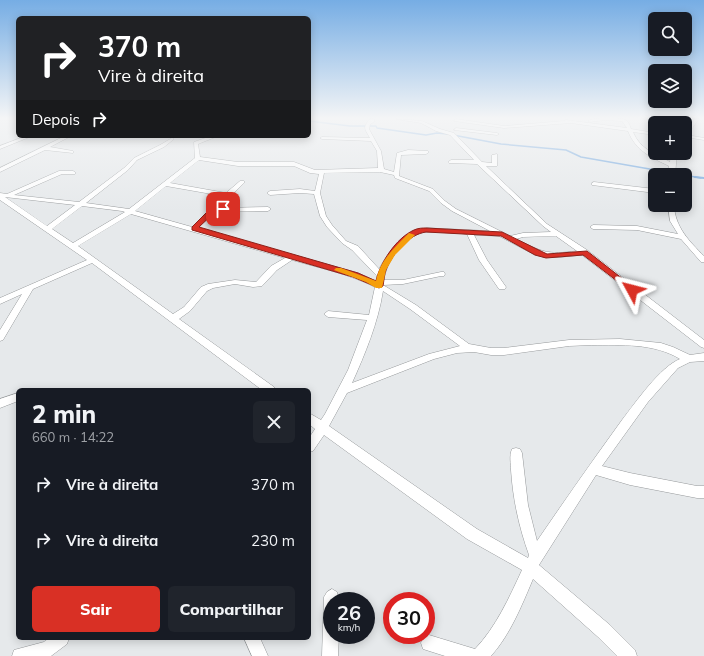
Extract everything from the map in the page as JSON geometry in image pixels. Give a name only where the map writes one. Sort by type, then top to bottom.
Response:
[{"type":"street","points":[[0,170],[42,150]]},
{"type":"street","points":[[55,150],[71,152]]},
{"type":"street","points":[[47,230],[82,204],[125,169],[131,162],[157,150]]},
{"type":"street","points":[[197,150],[198,158]]},
{"type":"street","points":[[378,150],[381,157],[381,170]]},
{"type":"street","points":[[469,150],[481,163],[545,225],[584,252],[704,345]]},
{"type":"street","points":[[643,150],[669,168]]},
{"type":"street","points":[[426,152],[408,152],[399,154],[396,177],[431,190],[454,210],[538,253],[546,256],[584,252]]},
{"type":"street","points":[[451,162],[495,164],[495,155]]},
{"type":"street","points":[[198,158],[238,164],[294,164],[301,165],[310,172],[381,170],[396,174]]},
{"type":"street","points":[[73,246],[131,211],[198,158]]},
{"type":"street","points":[[322,171],[317,193],[323,216],[329,226],[344,242],[355,248],[380,282],[466,346],[473,349]]},
{"type":"street","points":[[2,196],[61,172],[72,173]]},
{"type":"street","points":[[195,228],[227,195],[242,182]]},
{"type":"street","points":[[166,184],[227,195]]},
{"type":"street","points":[[594,184],[648,190]]},
{"type":"street","points":[[270,193],[300,191],[317,193]]},
{"type":"street","points":[[2,196],[82,204],[131,211],[195,228],[290,257],[380,282],[403,282],[441,274]]},
{"type":"street","points":[[2,196],[267,388]]},
{"type":"street","points":[[213,210],[268,209]]},
{"type":"street","points":[[672,212],[673,220],[678,230],[704,260]]},
{"type":"street","points":[[594,227],[637,228],[685,238]]},
{"type":"street","points":[[311,444],[323,428],[345,390],[372,318],[382,270],[392,254],[407,237],[417,231],[426,230],[507,236],[558,234]]},
{"type":"street","points":[[469,232],[483,260],[502,287]]},
{"type":"street","points":[[172,319],[187,309],[204,289],[211,286],[235,282],[253,285],[259,284],[274,268],[290,257]]},
{"type":"street","points":[[0,300],[91,261]]},
{"type":"street","points":[[0,338],[30,288]]},
{"type":"street","points":[[328,314],[372,318]]},
{"type":"street","points":[[345,390],[432,356],[457,350],[473,349],[512,351],[570,343],[636,344],[669,349],[689,359]]},
{"type":"street","points":[[480,656],[493,642],[515,603],[533,561],[593,469],[644,399],[665,374],[675,365],[689,359],[704,357]]},
{"type":"street","points":[[0,404],[16,399]]},
{"type":"street","points":[[311,419],[472,534],[533,561],[629,656]]},
{"type":"street","points":[[516,453],[519,496],[533,561]]},
{"type":"street","points":[[593,469],[630,479],[697,492],[704,492]]},
{"type":"street","points":[[20,656],[47,652],[59,640]]},
{"type":"street","points":[[253,640],[260,656]]},
{"type":"street","points":[[330,644],[330,656]]},
{"type":"street","points":[[431,644],[471,656]]},
{"type":"waterway","points":[[562,150],[581,157],[696,177]]},
{"type":"waterway","points":[[696,177],[704,178]]},
{"type":"waterway","points":[[696,177],[701,178]]},
{"type":"slow traffic","points":[[338,270],[369,280],[379,286],[382,270],[392,254],[407,237],[411,235]]},
{"type":"route","points":[[223,209],[213,210],[195,228],[252,246],[355,275],[369,280],[379,286],[382,270],[392,254],[407,237],[417,231],[426,230],[502,234],[546,256],[584,252],[632,290]]}]
